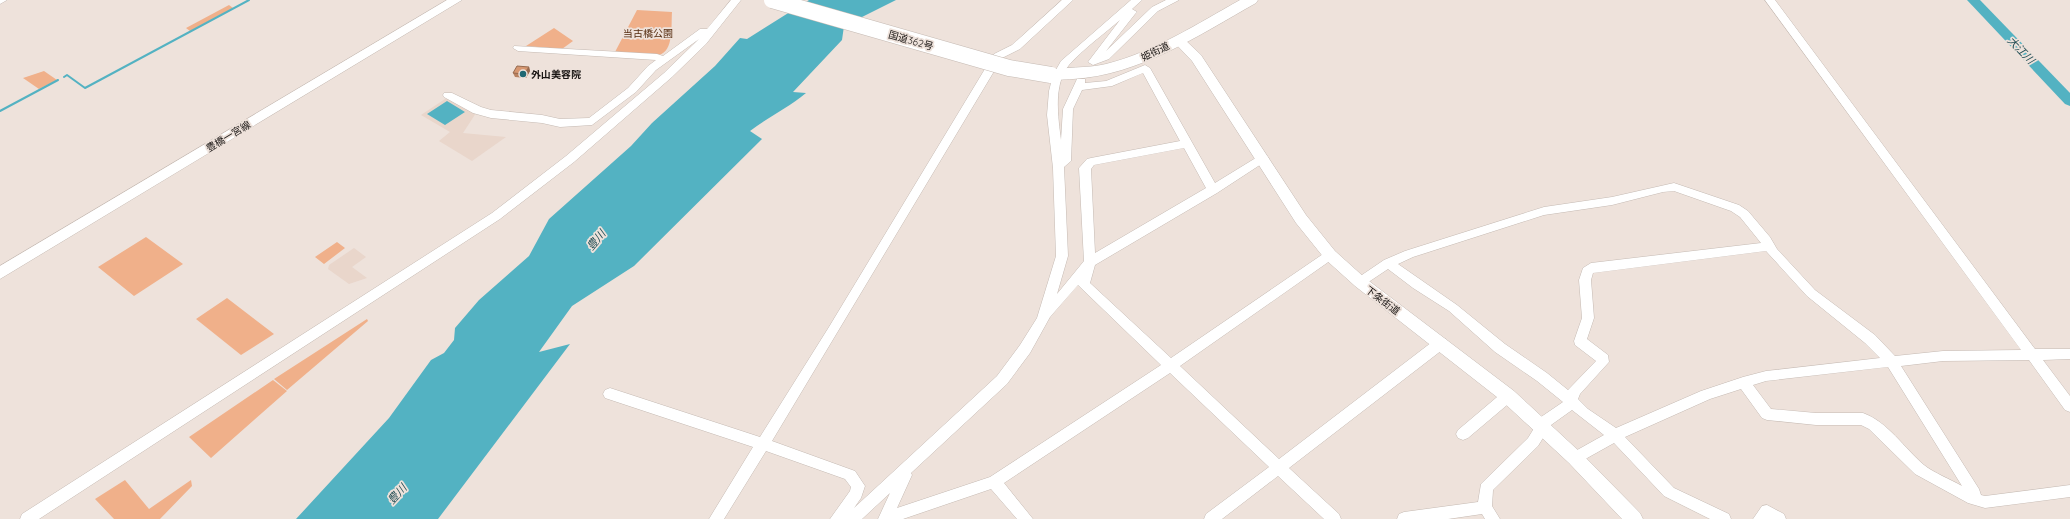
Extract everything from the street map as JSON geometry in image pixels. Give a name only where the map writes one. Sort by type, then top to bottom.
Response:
[{"type":"highway","name":"国道362号","points":[[772,0],[1009,68],[1054,75]]},
{"type":"highway","name":"姫街道","points":[[1054,75],[1091,73],[1119,67],[1178,40],[1251,0]]},
{"type":"main road","name":"豊橋一宮線","points":[[0,273],[456,0]]},
{"type":"main road","name":"下条街道","points":[[1178,40],[1197,58],[1300,219],[1330,255],[1360,282],[1508,396],[1575,458],[1634,519]]},
{"type":"street","points":[[27,519],[421,266],[496,216],[611,125],[702,42],[736,0]]},
{"type":"street","points":[[716,519],[998,56],[1016,47],[1068,0]]},
{"type":"street","points":[[1043,318],[1062,256],[1059,168],[1052,115],[1054,75],[1065,63],[1136,0]]},
{"type":"street","points":[[1136,0],[1138,4],[1092,63],[1105,57],[1155,9],[1174,0]]},
{"type":"street","points":[[1770,0],[2070,406]]},
{"type":"street","points":[[448,95],[478,110],[491,114],[542,119],[560,123],[592,121],[632,90],[652,68],[693,40],[724,15]]},
{"type":"street","points":[[518,48],[657,57],[663,60]]},
{"type":"street","points":[[1059,168],[1065,161],[1068,109],[1080,84],[1108,84],[1145,68],[1213,190]]},
{"type":"street","points":[[1187,144],[1091,162],[1085,168],[1090,262],[1083,284],[1334,519]]},
{"type":"street","points":[[852,519],[909,468],[1002,380],[1025,349],[1043,318],[1090,262],[1213,190],[1262,159]]},
{"type":"street","points":[[1360,282],[1388,263],[1409,254],[1538,212],[1612,201],[1653,190],[1674,187],[1735,208],[1744,214],[1811,293],[1870,339],[1891,361],[1974,493],[1974,499]]},
{"type":"street","points":[[1493,519],[1485,507],[1484,492],[1486,488],[1533,442],[1546,421],[1569,405],[1574,391],[1603,362],[1603,359],[1580,341],[1588,318],[1585,280],[1587,271],[1591,268],[1770,246]]},
{"type":"street","points":[[885,519],[951,495],[994,482],[1170,366],[1330,255]]},
{"type":"street","points":[[1388,263],[1417,285],[1453,308],[1500,348],[1542,377],[1583,413],[1615,435],[1669,492],[1724,519]]},
{"type":"street","points":[[1211,519],[1441,343]]},
{"type":"street","points":[[1575,458],[1615,435],[1664,413],[1743,382],[1789,372],[1943,356],[2070,354]]},
{"type":"street","points":[[1743,382],[1766,414],[1816,419],[1863,419],[1874,425],[1920,470],[1974,499],[1985,502],[2070,491]]},
{"type":"street","points":[[610,394],[763,444],[850,475],[858,486],[856,494],[837,519]]},
{"type":"street","points":[[1463,434],[1508,396]]},
{"type":"street","points":[[885,519],[909,468]]},
{"type":"street","points":[[994,482],[1026,519]]},
{"type":"street","points":[[1404,519],[1485,507]]},
{"type":"street","points":[[1760,519],[1767,511],[1779,519]]},
{"type":"shaded area","points":[[445,99],[448,99],[476,113],[463,133],[506,137],[472,161],[439,141],[450,132],[421,115]]},
{"type":"shaded area","points":[[354,248],[366,257],[352,267],[367,278],[349,284],[328,269],[329,265]]},
{"type":"green space","points":[[229,5],[233,8],[190,31],[186,28]]},
{"type":"green space","name":"当古橋公園","points":[[637,10],[672,12],[671,37],[664,53],[659,55],[615,52]]},
{"type":"green space","points":[[554,28],[573,41],[562,49],[526,46]]},
{"type":"green space","points":[[44,71],[57,80],[39,89],[23,78]]},
{"type":"green space","points":[[146,237],[183,264],[134,296],[98,267]]},
{"type":"green space","points":[[337,242],[345,248],[324,264],[315,257]]},
{"type":"green space","points":[[227,298],[274,334],[241,355],[196,319]]},
{"type":"green space","points":[[367,319],[368,321],[287,390],[274,379]]},
{"type":"green space","points":[[273,380],[287,391],[211,458],[189,437]]},
{"type":"green space","points":[[125,480],[149,509],[191,480],[192,486],[160,519],[114,519],[95,499]]},
{"type":"water","name":"豊川","points":[[809,0],[896,0],[844,26],[842,40],[793,92],[806,93],[750,131],[762,139],[634,266],[572,306],[539,352],[570,344],[438,519],[296,519],[389,418],[431,360],[444,353],[454,340],[455,328],[479,300],[529,256],[549,219],[631,146],[652,123],[715,66],[740,38],[747,39]]},
{"type":"water","points":[[447,101],[465,112],[445,125],[427,114]]},
{"type":"building","points":[[517,66],[529,67],[524,74],[513,73]]},
{"type":"waterway","points":[[64,77],[67,75],[85,88],[249,0]]},
{"type":"waterway","name":"大江川","points":[[1973,0],[2070,101]]},
{"type":"waterway","points":[[0,111],[58,80]]},
{"type":"place","name":"外山美容院","points":[[523,74]]}]
